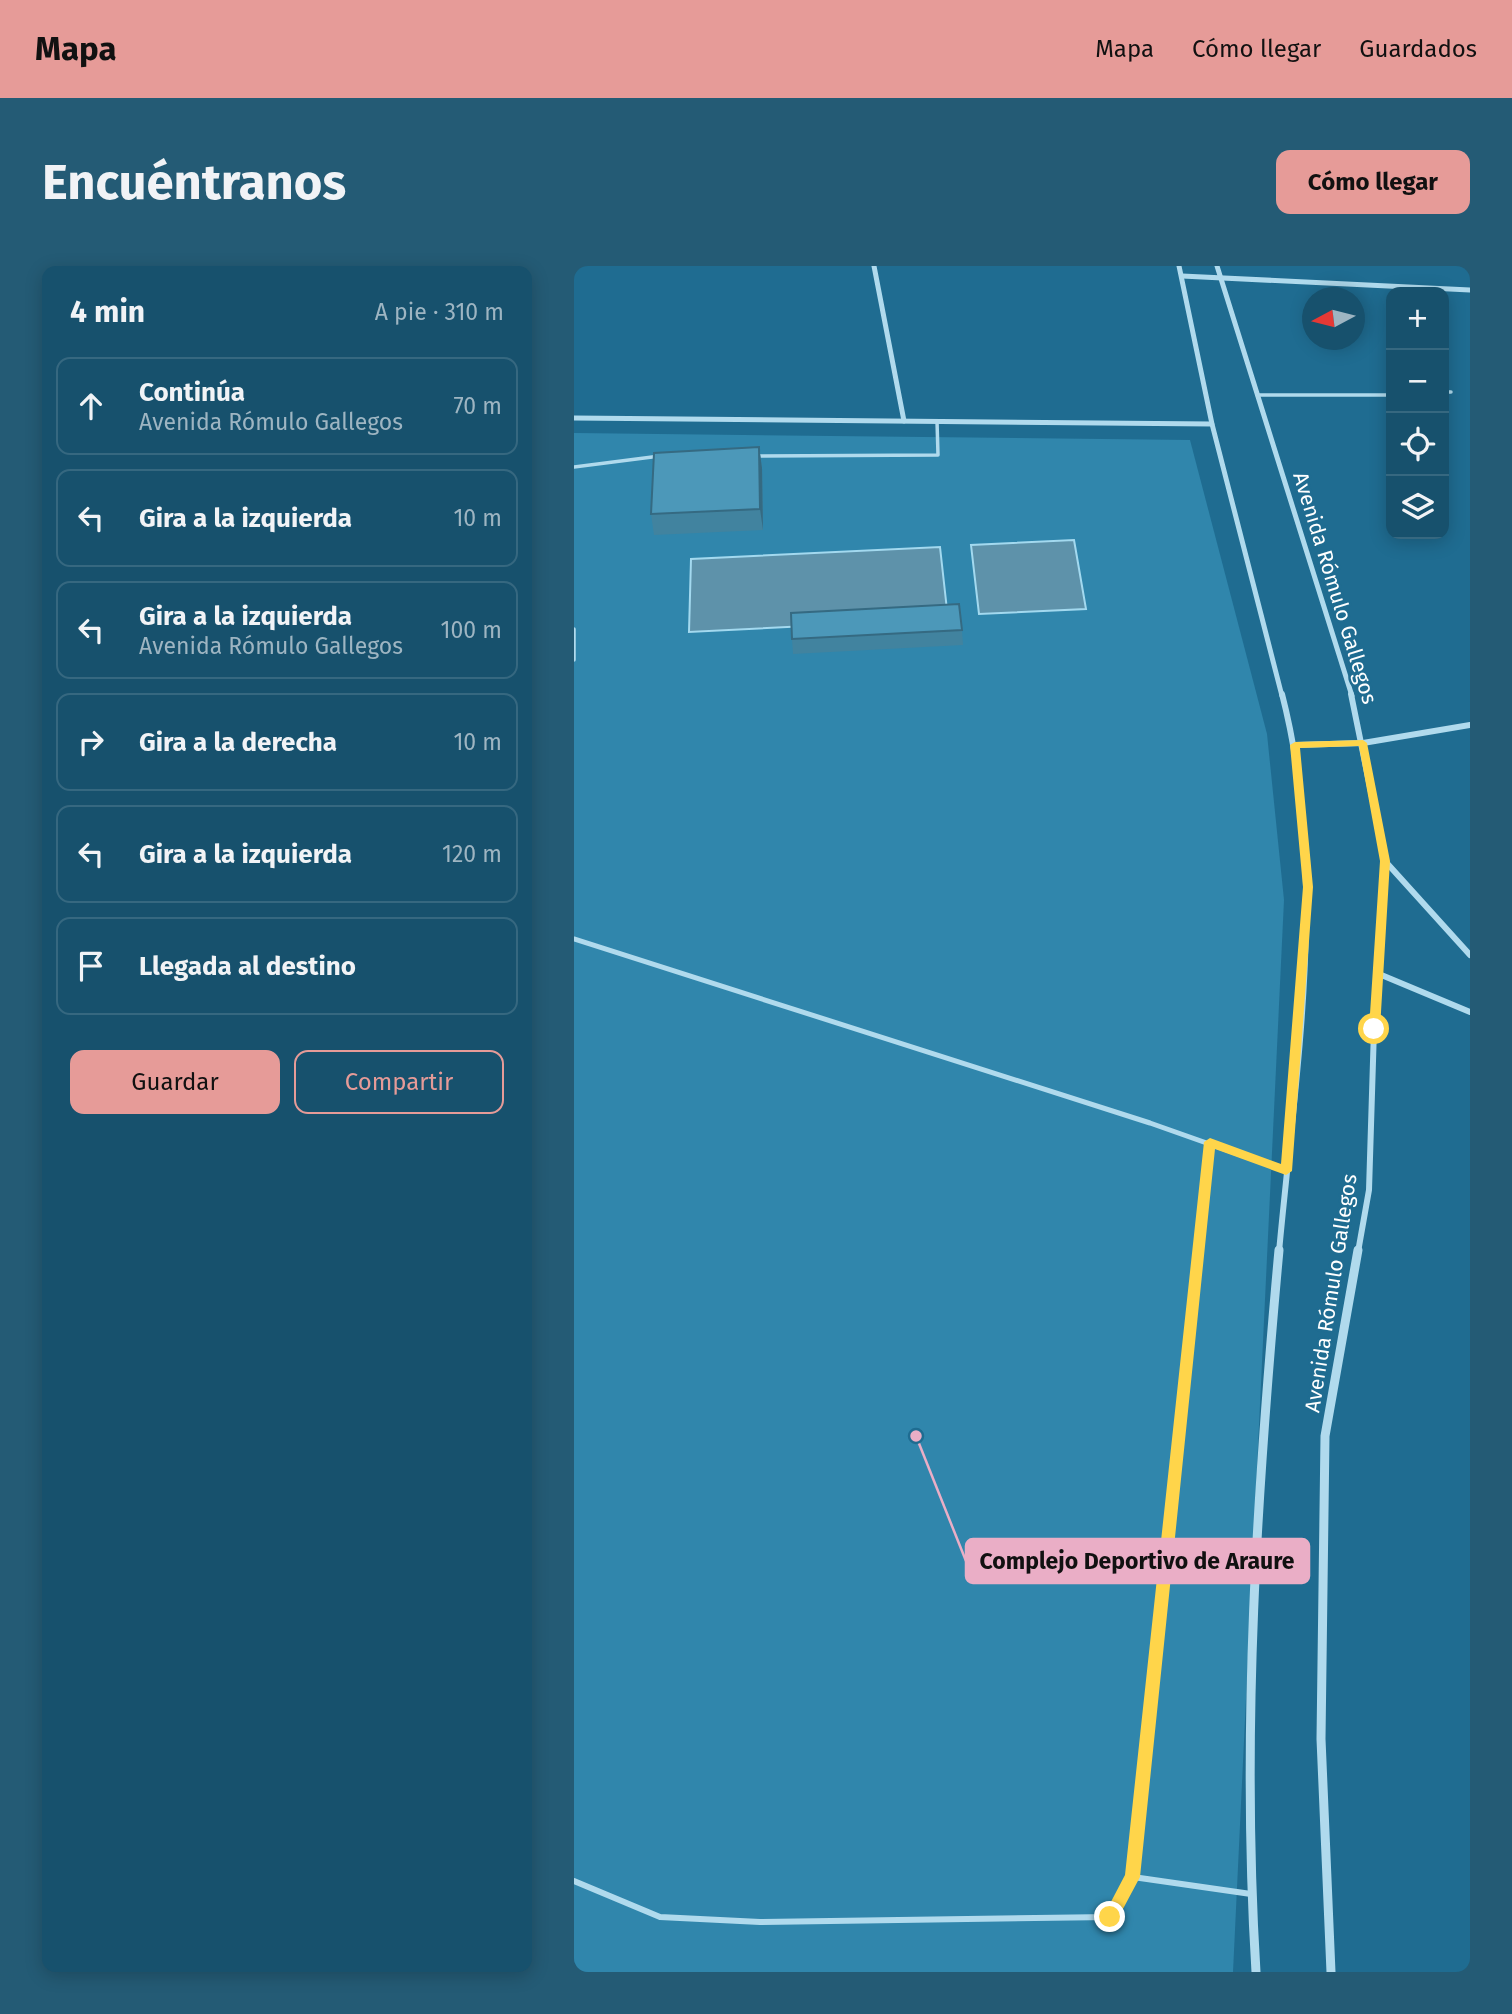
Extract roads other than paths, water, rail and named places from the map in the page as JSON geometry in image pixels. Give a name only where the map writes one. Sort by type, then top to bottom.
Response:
[{"type":"street","points":[[874,266],[904,421]]},
{"type":"street","points":[[1178,266],[1212,424],[1295,745],[1308,887],[1262,1448],[1249,1726],[1255,1972]]},
{"type":"street","name":"Avenida Rómulo Gallegos","points":[[1217,266],[1352,696],[1385,861],[1374,1029],[1369,1191],[1325,1436],[1321,1739],[1331,1972]]},
{"type":"street","points":[[1182,275],[1470,290]]},
{"type":"street","points":[[574,418],[1212,424]]},
{"type":"street","points":[[1295,745],[1363,743],[1470,725]]},
{"type":"street","points":[[1385,861],[1470,955]]},
{"type":"street","points":[[1379,974],[1470,1012]]},
{"type":"lane","points":[[1257,396],[1386,395]]},
{"type":"lane","points":[[748,456],[938,455],[937,421]]},
{"type":"lane","points":[[574,467],[667,456]]},
{"type":"lane","points":[[574,629],[574,660]]},
{"type":"lane","points":[[574,939],[1210,1142],[1286,1171]]},
{"type":"lane","points":[[574,1881],[660,1917],[760,1922],[1110,1917],[1133,1877],[1210,1142]]},
{"type":"lane","points":[[1133,1877],[1251,1894]]},
{"type":"place","name":"Complejo Deportivo de Araure","points":[[916,1436]]}]
